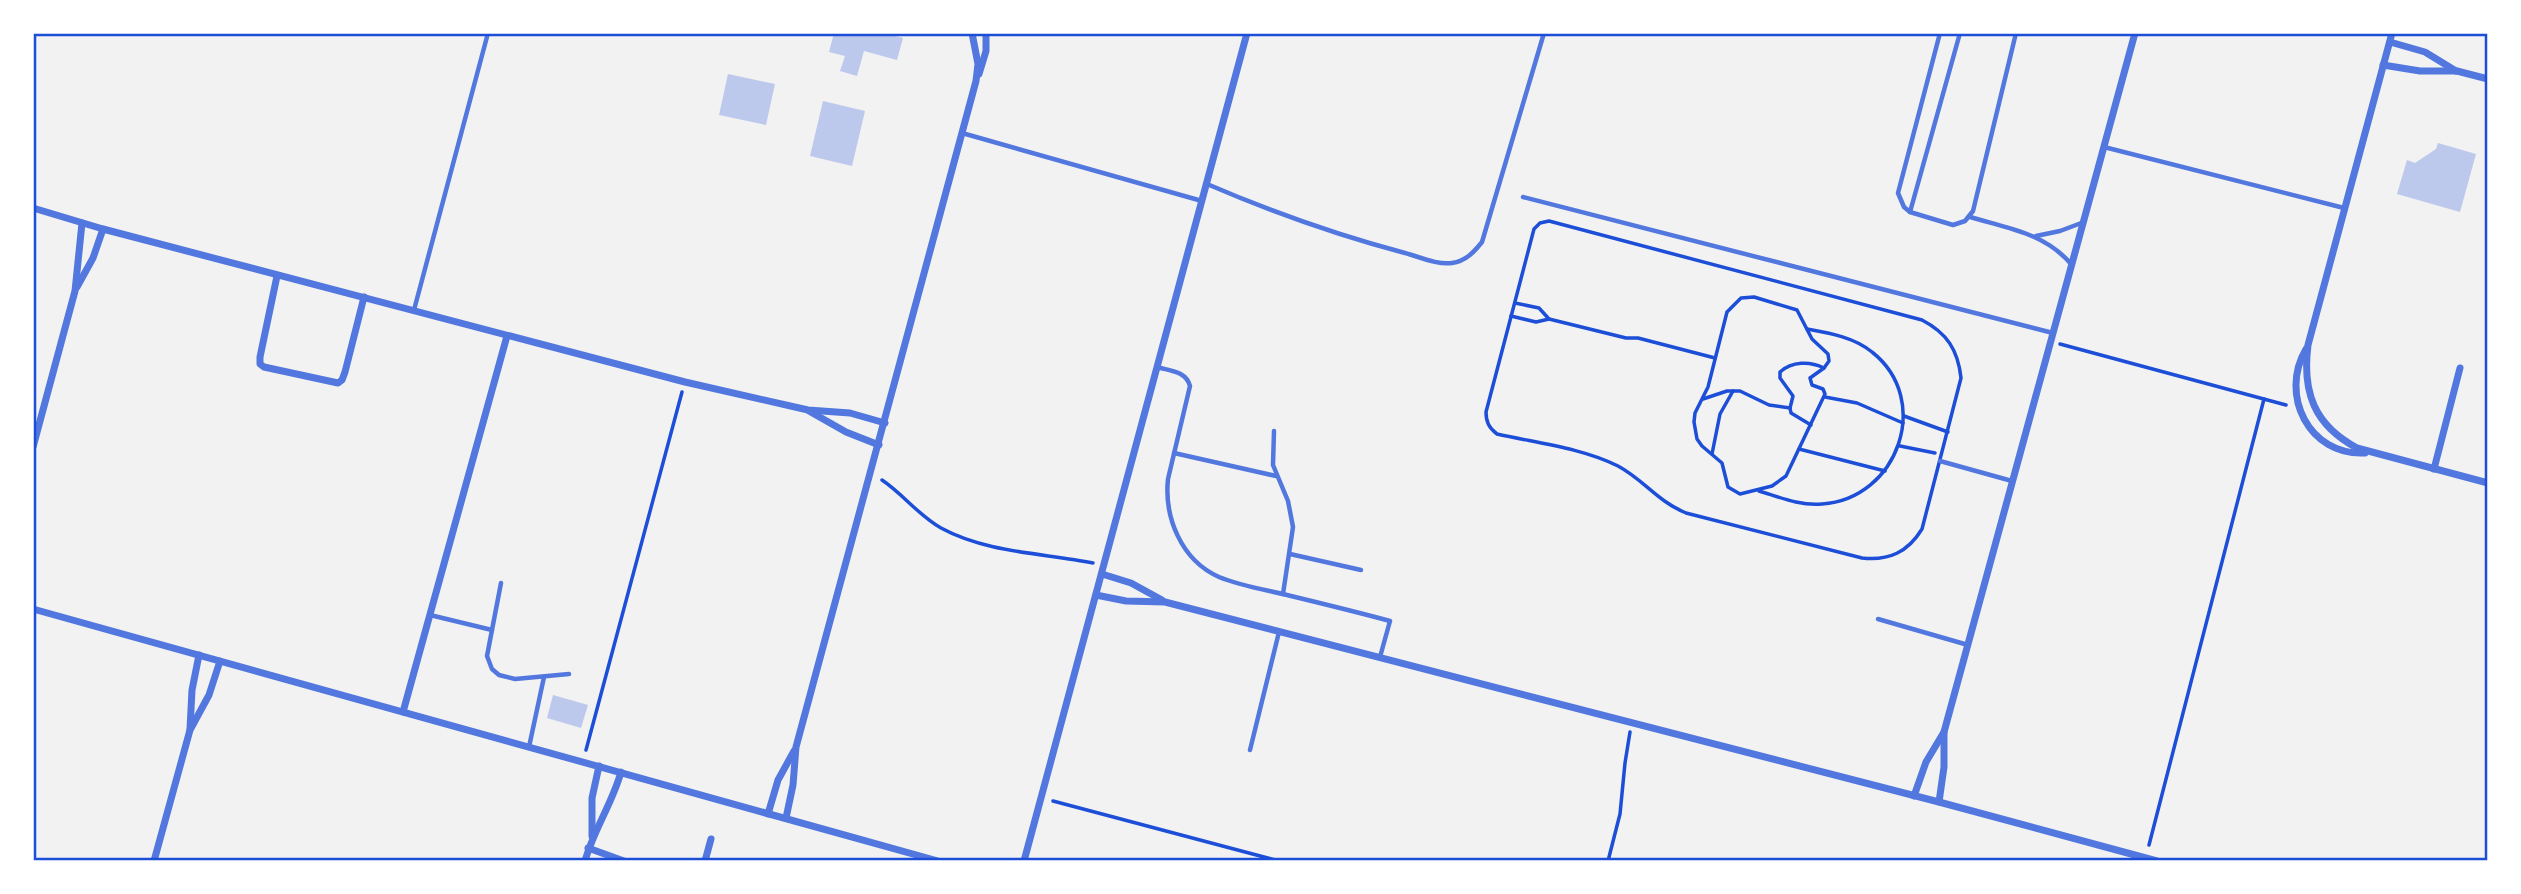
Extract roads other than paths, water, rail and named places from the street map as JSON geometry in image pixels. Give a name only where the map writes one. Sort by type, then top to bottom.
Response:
[{"type":"street","points":[[786,818],[793,785],[796,747],[976,81],[978,64],[972,33]]},
{"type":"street","points":[[976,81],[983,66],[986,33]]},
{"type":"street","points":[[1024,861],[1247,33]]},
{"type":"street","points":[[1939,802],[1944,767],[1944,732],[2135,33]]},
{"type":"street","points":[[2371,453],[2348,452],[2326,444],[2309,428],[2298,408],[2295,395],[2297,369],[2308,345],[2391,38],[2425,52],[2457,71]]},
{"type":"street","points":[[2383,65],[2420,71],[2457,71],[2488,79]]},
{"type":"street","points":[[33,208],[277,276],[685,382],[808,410],[850,413],[885,423]]},
{"type":"street","points":[[33,447],[75,291],[82,223]]},
{"type":"street","points":[[75,291],[93,258],[103,229]]},
{"type":"street","points":[[277,276],[260,357],[260,364],[264,367],[338,383],[345,372],[364,297]]},
{"type":"street","points":[[403,712],[507,336]]},
{"type":"street","points":[[2308,345],[2307,384],[2314,408],[2344,441],[2371,453],[2488,483]]},
{"type":"street","points":[[2434,469],[2460,368]]},
{"type":"street","points":[[808,410],[846,432],[879,445]]},
{"type":"street","points":[[1103,569],[1166,601],[2157,861]]},
{"type":"street","points":[[1096,594],[1126,600],[1166,601]]},
{"type":"street","points":[[33,608],[938,861]]},
{"type":"street","points":[[191,730],[192,690],[199,655]]},
{"type":"street","points":[[154,861],[191,730],[209,695],[220,661]]},
{"type":"street","points":[[1914,796],[1926,762],[1944,732]]},
{"type":"street","points":[[768,814],[778,780],[796,747]]},
{"type":"street","points":[[592,836],[592,798],[599,766]]},
{"type":"street","points":[[585,861],[592,836],[610,803],[621,772]]},
{"type":"street","points":[[705,861],[711,839]]},
{"type":"street","points":[[588,848],[624,861]]},
{"type":"lane","points":[[414,310],[488,33]]},
{"type":"lane","points":[[1206,184],[1309,225],[1386,248],[1442,263],[1465,259],[1482,242],[1544,33]]},
{"type":"lane","points":[[1940,33],[1898,185],[1899,201],[1910,212],[1953,225],[1965,221],[1973,211],[2015,33]]},
{"type":"lane","points":[[1910,212],[1960,33]]},
{"type":"lane","points":[[962,133],[1202,201]]},
{"type":"lane","points":[[2104,147],[2344,208]]},
{"type":"lane","points":[[1523,197],[2053,338]]},
{"type":"lane","points":[[1969,217],[2035,236],[2056,248],[2072,265]]},
{"type":"lane","points":[[2035,236],[2084,222]]},
{"type":"lane","points":[[1157,367],[1182,374],[1189,381],[1168,479],[1168,507],[1176,534],[1184,546],[1200,564],[1217,576],[1390,621],[1380,658]]},
{"type":"lane","points":[[1274,431],[1271,454],[1276,476],[1292,514],[1290,554],[1283,594]]},
{"type":"lane","points":[[1174,453],[1276,476]]},
{"type":"lane","points":[[1941,458],[2013,481]]},
{"type":"lane","points":[[1290,554],[1361,570]]},
{"type":"lane","points":[[501,583],[488,661],[495,673],[515,679],[569,674]]},
{"type":"lane","points":[[430,615],[492,630]]},
{"type":"lane","points":[[1878,619],[1968,645]]},
{"type":"lane","points":[[1250,750],[1280,632]]},
{"type":"lane","points":[[529,747],[544,677]]}]
